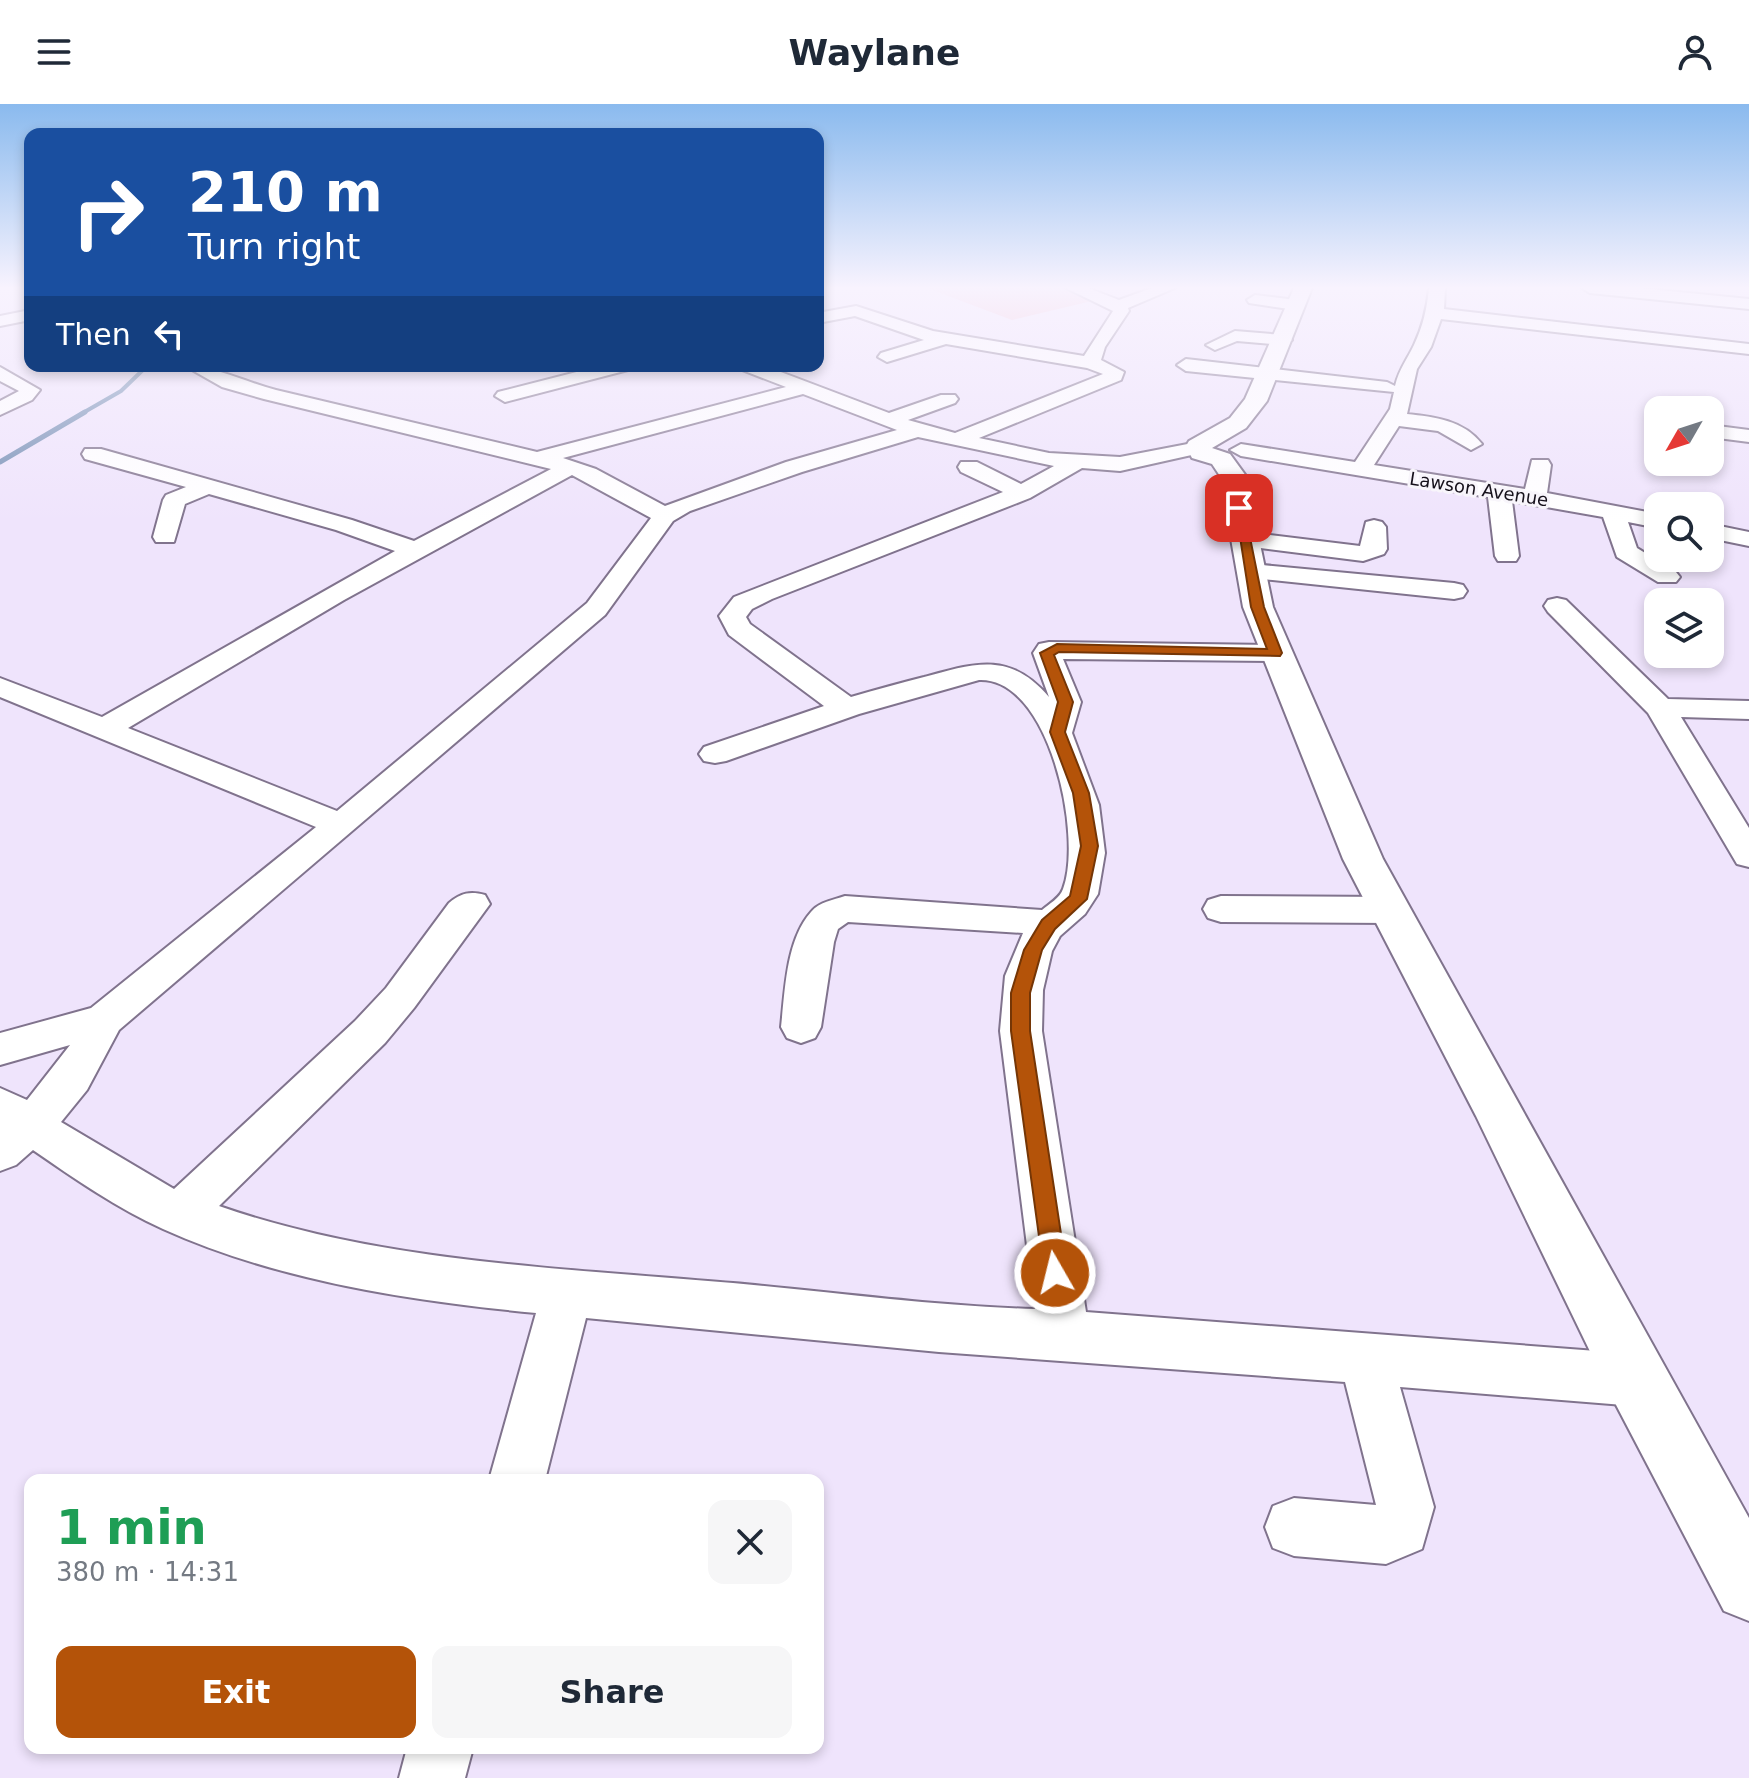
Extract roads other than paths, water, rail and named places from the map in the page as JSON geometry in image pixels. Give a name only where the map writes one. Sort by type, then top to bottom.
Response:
[{"type":"main road","points":[[1272,366],[1226,452],[1258,607],[1363,859],[1499,1112],[1636,1380],[1749,1586]]},
{"type":"street","points":[[961,438],[1114,376],[1115,372],[1099,366]]},
{"type":"street","points":[[1191,366],[1265,383],[1337,391],[1381,391]]},
{"type":"street","points":[[1337,391],[1353,366]]},
{"type":"street","points":[[1360,470],[1400,409],[1410,366]]},
{"type":"street","points":[[206,372],[229,383],[271,395],[571,467],[665,516]]},
{"type":"street","points":[[505,396],[599,372]]},
{"type":"street","points":[[763,372],[903,425],[1110,471],[1133,462],[1226,452]]},
{"type":"street","points":[[0,373],[30,390],[0,409]]},
{"type":"street","points":[[1265,383],[1292,397]]},
{"type":"street","points":[[539,458],[804,388]]},
{"type":"street","points":[[0,1049],[104,1020],[596,609],[665,516],[682,506],[903,425],[948,399]]},
{"type":"street","points":[[1394,419],[1449,426],[1461,432],[1471,444]]},
{"type":"street","points":[[1724,433],[1749,436]]},
{"type":"street","points":[[1054,476],[1110,471],[1166,472],[1226,452]]},
{"type":"street","name":"Lawson Avenue","points":[[1226,452],[1499,491],[1644,518]]},
{"type":"street","points":[[93,454],[344,525],[413,549]]},
{"type":"street","points":[[1133,462],[1166,472]]},
{"type":"street","points":[[845,707],[739,629],[732,616],[736,609],[763,593],[1022,493],[1075,463]]},
{"type":"street","points":[[1535,497],[1540,465]]},
{"type":"street","points":[[103,730],[239,647],[413,549],[571,467]]},
{"type":"street","points":[[969,467],[1022,493]]},
{"type":"street","points":[[165,537],[174,500],[206,487]]},
{"type":"street","points":[[1499,491],[1494,515],[1507,556]]},
{"type":"street","points":[[1613,512],[1626,552],[1667,577]]},
{"type":"street","points":[[1249,556],[1363,554],[1375,549],[1374,527]]},
{"type":"street","points":[[1724,534],[1749,539]]},
{"type":"street","points":[[1249,556],[1454,591]]},
{"type":"street","points":[[1557,606],[1660,708],[1749,856]]},
{"type":"street","points":[[1057,732],[1066,702],[1047,653],[1049,650],[1276,653]]},
{"type":"street","points":[[715,754],[845,707],[981,671],[997,672],[1011,679],[1035,699],[1057,732],[1081,793],[1090,846],[1078,899],[1049,924],[1033,950],[1020,993],[1021,1031],[1064,1335]]},
{"type":"street","points":[[0,687],[341,825]]},
{"type":"street","points":[[1660,708],[1749,710]]},
{"type":"street","points":[[180,1214],[370,1032],[400,998],[462,912],[472,904]]},
{"type":"street","points":[[801,1027],[809,971],[821,924],[831,914],[845,909],[1049,924]]},
{"type":"street","points":[[1221,909],[1391,910]]},
{"type":"street","points":[[104,1020],[62,1095],[11,1128],[180,1214],[251,1239],[318,1257],[567,1293],[986,1333],[1064,1335],[1636,1380]]},
{"type":"street","points":[[519,1474],[567,1293]]},
{"type":"street","points":[[1294,1527],[1386,1535],[1401,1528],[1405,1507],[1366,1361]]},
{"type":"street","points":[[432,1778],[438,1754]]},
{"type":"waterway","points":[[81,414],[121,391],[141,372]]},
{"type":"waterway","points":[[0,462],[85,412]]}]
